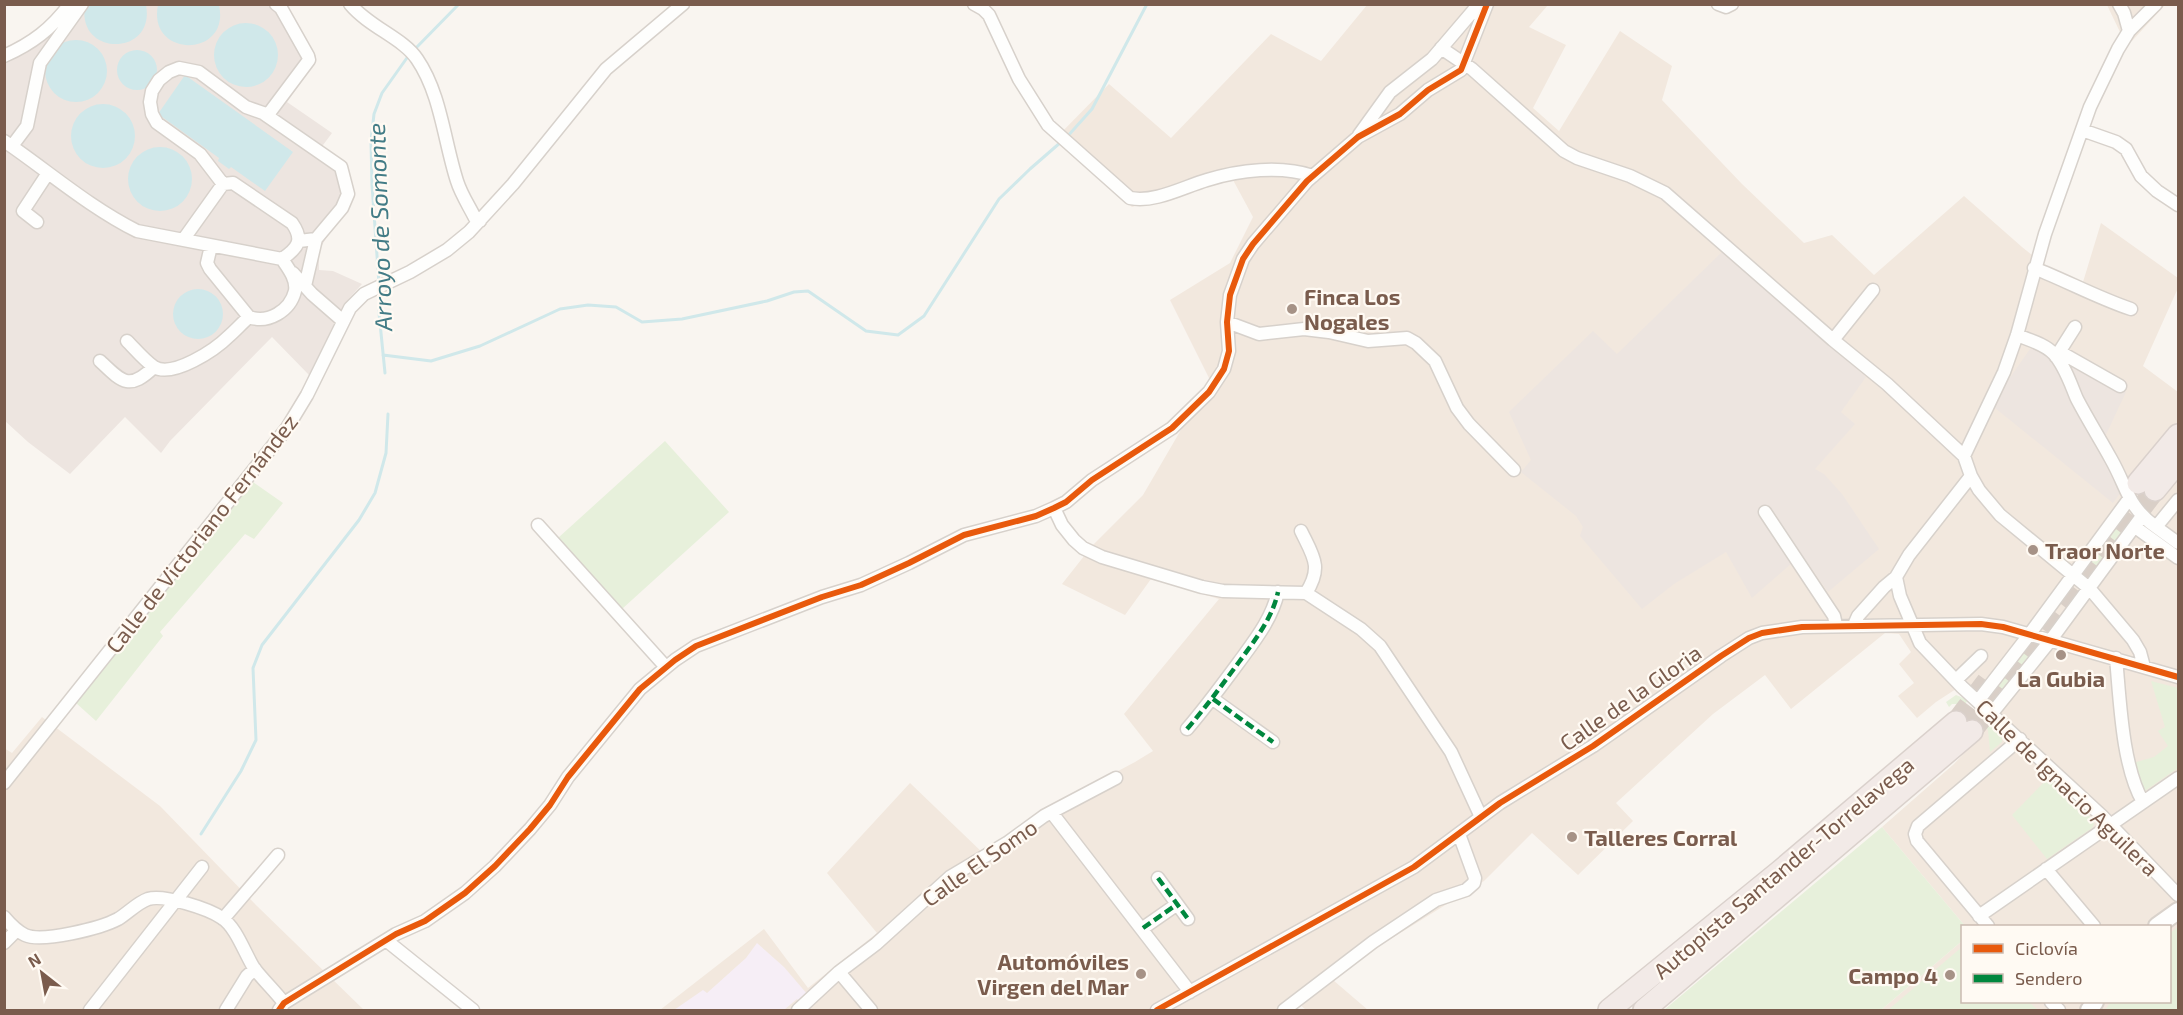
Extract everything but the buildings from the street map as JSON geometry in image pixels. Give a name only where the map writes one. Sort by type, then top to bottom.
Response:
[{"type":"highway","points":[[2141,491],[2178,435]]},
{"type":"highway","points":[[2141,491],[2178,462]]},
{"type":"highway","name":"Autopista Santander-Torrelavega","points":[[1609,1011],[1779,872],[1964,727],[1644,1011]]},
{"type":"main road","points":[[2160,925],[2178,911]]},
{"type":"street","points":[[4,56],[21,49],[48,30],[70,4]]},
{"type":"street","points":[[82,4],[40,63],[27,126],[8,144],[119,222],[137,231],[282,260],[305,286],[343,321]]},
{"type":"street","points":[[267,116],[309,60],[281,8],[276,4]]},
{"type":"street","points":[[350,4],[371,25],[404,45],[416,57],[427,76],[434,96],[457,182],[475,218],[480,221]]},
{"type":"street","name":"Calle de Victoriano Fernández","points":[[4,783],[287,428],[307,395],[350,308],[369,291],[410,272],[447,250],[480,221],[606,69],[683,4]]},
{"type":"street","points":[[974,4],[988,15],[1028,95],[1048,125],[1130,198],[1153,197],[1209,179],[1265,170],[1291,170],[1313,176]]},
{"type":"street","points":[[1358,137],[1390,92],[1432,59],[1479,4]]},
{"type":"street","points":[[4,917],[17,930],[32,938],[53,937],[117,919],[148,899],[177,900],[223,918],[282,1007],[396,934],[425,921],[465,893],[495,866],[550,805],[568,777],[640,689],[665,666],[696,646],[822,597],[861,585],[964,535],[1036,516],[1054,508],[1066,502],[1092,480],[1172,428],[1209,392],[1224,369],[1229,351],[1227,322],[1230,295],[1243,259],[1276,216],[1313,176],[1358,137],[1400,114],[1428,90],[1461,70],[1487,4]]},
{"type":"street","points":[[1718,4],[1726,7],[1732,4]]},
{"type":"street","points":[[2119,4],[2129,31]]},
{"type":"street","points":[[1964,456],[2004,372],[2017,335],[2034,268],[2090,107],[2129,31],[2156,4]]},
{"type":"street","points":[[1441,48],[1472,69],[1564,150],[1577,158],[1630,176],[1665,193],[1833,340],[1887,384],[1964,456],[1979,490],[2000,515],[2090,589],[2133,640],[2140,652],[2144,667]]},
{"type":"street","points":[[223,184],[200,154],[157,123],[152,114],[150,102],[153,91],[159,80],[169,72],[179,68],[198,72],[246,107],[267,116],[341,167],[348,194],[342,208],[316,239],[305,286]]},
{"type":"street","points":[[2082,130],[2097,133],[2126,149],[2140,176],[2178,205]]},
{"type":"street","points":[[37,222],[23,211],[48,173]]},
{"type":"street","points":[[183,240],[223,184],[233,183],[292,223],[298,231],[299,241],[296,248],[282,260]]},
{"type":"street","points":[[299,241],[316,239]]},
{"type":"street","points":[[211,246],[207,263],[210,268],[249,317],[257,320],[275,316],[283,310],[295,290],[292,272]]},
{"type":"street","points":[[2034,268],[2078,286],[2097,297],[2131,309]]},
{"type":"street","points":[[1833,340],[1873,290]]},
{"type":"street","points":[[126,341],[154,367],[168,369],[188,364],[231,335],[235,328],[249,317]]},
{"type":"street","points":[[1227,322],[1259,334],[1304,329],[1368,341],[1407,338],[1416,343],[1435,361],[1457,408],[1469,424],[1514,470]]},
{"type":"street","points":[[2058,354],[2075,327]]},
{"type":"street","points":[[2017,335],[2044,346],[2120,386]]},
{"type":"street","points":[[2058,354],[2091,427],[2128,491],[2141,491]]},
{"type":"street","points":[[100,361],[118,377],[131,382],[142,378],[154,367]]},
{"type":"street","points":[[1854,625],[1858,616],[1884,586],[1896,577],[1909,555],[1971,476]]},
{"type":"street","points":[[1992,713],[2090,589],[2138,522],[2141,491]]},
{"type":"street","points":[[1978,701],[2074,574],[2141,491]]},
{"type":"street","points":[[2156,527],[2178,500]]},
{"type":"street","points":[[1054,508],[1062,525],[1074,540],[1083,548],[1109,559],[1223,591],[1306,593],[1361,629],[1380,646],[1451,752],[1481,817]]},
{"type":"street","points":[[1765,512],[1834,616],[1836,625]]},
{"type":"street","points":[[2138,522],[2156,527],[2178,543]]},
{"type":"street","points":[[2138,522],[2178,558]]},
{"type":"street","points":[[538,525],[665,666]]},
{"type":"street","points":[[1301,531],[1317,568],[1316,575],[1306,593]]},
{"type":"street","points":[[1896,577],[1900,596],[1914,626]]},
{"type":"street","points":[[1187,729],[1213,699],[1256,640],[1269,616],[1278,592]]},
{"type":"street","name":"Calle de la Gloria","points":[[1157,1011],[1395,879],[1525,787],[1593,746],[1721,656],[1749,638],[1762,633],[1789,627],[1836,625],[1981,624],[2003,627],[2178,677]]},
{"type":"street","name":"Calle de Ignacio Aguilera","points":[[1914,626],[1914,633],[1920,643],[1956,680],[2110,825],[2178,895]]},
{"type":"street","name":"Calle de Ignacio Aguilera","points":[[1956,680],[1981,656]]},
{"type":"street","points":[[2116,658],[2126,744],[2134,783],[2143,802]]},
{"type":"street","points":[[1213,699],[1273,742]]},
{"type":"street","points":[[1986,925],[1917,841],[1915,834],[1918,826],[2020,739]]},
{"type":"street","name":"Calle El Somo","points":[[798,1011],[839,972],[881,939],[950,877],[989,854],[1044,816],[1116,778]]},
{"type":"street","points":[[1979,916],[2178,778]]},
{"type":"street","points":[[1052,813],[1143,928],[1190,992]]},
{"type":"street","points":[[1284,1011],[1373,942],[1436,900],[1466,890],[1474,883],[1475,878],[1459,834]]},
{"type":"street","points":[[223,918],[278,855]]},
{"type":"street","points":[[90,1011],[202,867]]},
{"type":"street","points":[[2046,869],[2092,925]]},
{"type":"street","points":[[1158,878],[1188,920]]},
{"type":"street","points":[[1143,928],[1176,905]]},
{"type":"street","points":[[4,943],[17,930]]},
{"type":"street","points":[[387,941],[473,1011]]},
{"type":"street","points":[[226,1011],[247,976],[255,969]]},
{"type":"street","points":[[839,972],[871,1011]]},
{"type":"shaded area","points":[[283,4],[316,56],[316,62],[287,102],[332,133],[323,145],[324,150],[346,165],[353,194],[319,250],[319,270],[333,271],[362,284],[344,304],[309,375],[272,337],[161,453],[125,417],[70,474],[5,421],[4,62],[27,52],[52,33],[76,5]]},
{"type":"shaded area","points":[[1367,5],[1548,5],[1529,27],[1566,45],[1533,108],[1559,131],[1620,31],[1672,66],[1662,100],[1742,184],[1804,243],[1832,235],[1874,275],[1964,196],[2047,267],[2083,282],[2101,223],[2178,278],[2178,288],[2143,366],[2178,392],[2178,1010],[1881,1010],[1961,942],[1961,1003],[2171,1003],[2171,925],[1964,925],[1882,827],[1954,764],[1992,723],[2050,646],[2022,639],[1972,700],[1956,689],[1917,718],[1898,696],[1914,683],[1899,664],[1911,652],[1899,634],[1885,633],[1791,709],[1765,675],[1713,714],[1616,803],[1633,821],[1578,875],[1532,833],[1484,881],[1368,953],[1333,980],[1368,1010],[1306,1010],[1298,1003],[1289,1010],[660,1010],[764,929],[808,988],[877,933],[827,873],[910,783],[985,855],[1047,809],[1153,751],[1124,714],[1219,599],[1151,579],[1125,615],[1062,584],[1092,546],[1143,495],[1210,380],[1170,300],[1230,263],[1253,217],[1233,180],[1132,207],[1055,139],[1109,84],[1171,138],[1271,34],[1321,61]]},
{"type":"shaded area","points":[[2107,5],[2165,5],[2132,41],[2120,32]]},
{"type":"shaded area","points":[[1723,251],[1866,377],[1841,412],[1855,424],[1815,469],[1824,474],[1842,494],[1879,549],[1828,592],[1770,509],[1792,563],[1752,598],[1726,552],[1674,584],[1642,609],[1580,536],[1583,527],[1576,516],[1521,472],[1531,460],[1509,412],[1593,331],[1617,354]]},
{"type":"shaded area","points":[[2034,346],[2052,357],[2099,445],[2121,492],[2113,503],[1995,408],[1995,399]]},
{"type":"shaded area","points":[[2064,358],[2126,392],[2103,441]]},
{"type":"shaded area","points":[[42,717],[160,806],[257,906],[364,1010],[5,1010],[4,748],[12,753]]},
{"type":"shaded area","points":[[757,943],[784,967],[808,995],[800,1002],[797,999],[784,1010],[674,1010],[703,990],[707,993],[746,958]]},
{"type":"green space","points":[[665,441],[729,512],[622,609],[558,538]]},
{"type":"green space","points":[[253,482],[283,503],[254,539],[245,534],[160,632],[163,636],[96,721],[76,703]]},
{"type":"green space","points":[[2124,514],[2129,516],[2130,522],[2094,573],[2086,572],[2084,570]]},
{"type":"green space","points":[[2022,653],[2035,656],[1992,704],[1987,698]]},
{"type":"green space","points":[[2151,681],[2178,688],[2178,768],[2142,793],[2133,763],[2154,757],[2168,746],[2158,731],[2165,727]]},
{"type":"green space","points":[[1956,695],[1968,700],[1965,704],[2002,735],[2002,742],[1990,752],[1988,730],[1962,704],[1952,704],[1949,707],[1946,702]]},
{"type":"green space","points":[[2048,778],[2093,820],[2094,824],[2092,828],[2047,859],[2012,815]]},
{"type":"green space","points":[[1882,827],[1964,925],[1961,925],[1961,942],[1881,1010],[1664,1010]]},
{"type":"green space","points":[[2178,927],[2178,1010],[2105,1010],[2110,1003],[2171,1003],[2171,932]]},
{"type":"green space","name":"Campo 4","points":[[1961,948],[1961,1003],[2030,1003],[2038,1010],[1888,1010]]},
{"type":"water","points":[[85,5],[146,5],[146,22],[139,34],[129,42],[116,44],[103,42],[92,34],[85,22]]},
{"type":"water","points":[[158,5],[219,5],[219,22],[213,35],[202,43],[189,45],[176,43],[165,35],[158,23]]},
{"type":"water","points":[[246,23],[264,29],[272,37],[278,55],[272,73],[264,81],[246,87],[228,81],[220,73],[214,55],[220,37],[228,29]]},
{"type":"water","points":[[70,40],[82,40],[98,49],[105,59],[107,71],[105,83],[98,93],[82,102],[70,102],[59,97],[50,88],[45,77],[45,65],[50,54],[59,45]]},
{"type":"water","points":[[137,50],[145,51],[151,56],[156,62],[156,78],[151,84],[145,89],[137,90],[129,89],[123,84],[118,78],[117,70],[118,62],[123,56],[129,51]]},
{"type":"water","points":[[185,75],[293,152],[265,191],[231,167],[229,169],[218,161],[219,158],[158,114]]},
{"type":"water","points":[[103,104],[121,110],[129,118],[135,136],[129,154],[121,162],[103,168],[85,162],[77,154],[71,136],[77,118],[85,110]]},
{"type":"water","points":[[160,147],[178,153],[186,161],[192,179],[186,197],[178,205],[160,211],[142,205],[134,197],[128,179],[134,161],[142,153]]},
{"type":"water","points":[[193,289],[203,289],[216,296],[223,309],[223,319],[216,332],[203,339],[193,339],[184,335],[177,328],[173,319],[173,309],[177,300],[184,293]]},
{"type":"waterway","name":"Arroyo de Somonte","points":[[413,51],[459,4]]},
{"type":"waterway","points":[[1066,138],[1092,109],[1147,4]]},
{"type":"waterway","name":"Arroyo de Somonte","points":[[379,284],[372,185],[371,141],[374,114],[382,93],[409,55]]},
{"type":"waterway","points":[[383,355],[431,361],[480,346],[560,309],[588,305],[616,307],[642,322],[682,319],[767,301],[794,292],[808,291],[866,331],[898,335],[924,316],[999,199],[1061,142]]},
{"type":"waterway","name":"Arroyo de Somonte","points":[[380,291],[379,313],[385,373]]},
{"type":"waterway","name":"Arroyo de Somonte","points":[[201,834],[241,771],[256,740],[253,668],[262,645],[359,520],[375,493],[386,453],[388,414]]},
{"type":"tunnel","points":[[1972,731],[2155,490]]},
{"type":"tunnel","points":[[1956,722],[1987,681]]},
{"type":"marked path","points":[[1187,729],[1257,637],[1272,611],[1278,592]]},
{"type":"marked path","points":[[1213,699],[1273,742]]},
{"type":"marked path","points":[[1158,878],[1188,919]]},
{"type":"marked path","points":[[1143,928],[1176,905]]},
{"type":"cycle path","points":[[279,1010],[284,1003],[396,934],[425,921],[465,893],[495,866],[530,829],[550,805],[568,777],[640,689],[696,646],[822,597],[861,585],[964,535],[1036,516],[1054,508],[1066,502],[1092,480],[1172,428],[1209,392],[1224,369],[1229,351],[1227,322],[1230,295],[1243,259],[1253,244],[1307,181],[1358,137],[1400,114],[1428,90],[1461,70],[1487,4]]},
{"type":"cycle path","points":[[1157,1010],[1414,867],[1500,803],[1593,746],[1721,656],[1749,638],[1762,633],[1802,627],[1981,624],[2003,627],[2178,677]]},
{"type":"place","name":"Finca Los Nogales","points":[[1292,309]]},
{"type":"place","name":"Traor Norte","points":[[2033,550]]},
{"type":"place","name":"La Gubia","points":[[2061,655]]},
{"type":"place","name":"Talleres Corral","points":[[1572,837]]},
{"type":"place","name":"Automóviles Virgen del Mar","points":[[1141,974]]},
{"type":"place","name":"Campo 4","points":[[1950,975]]}]
